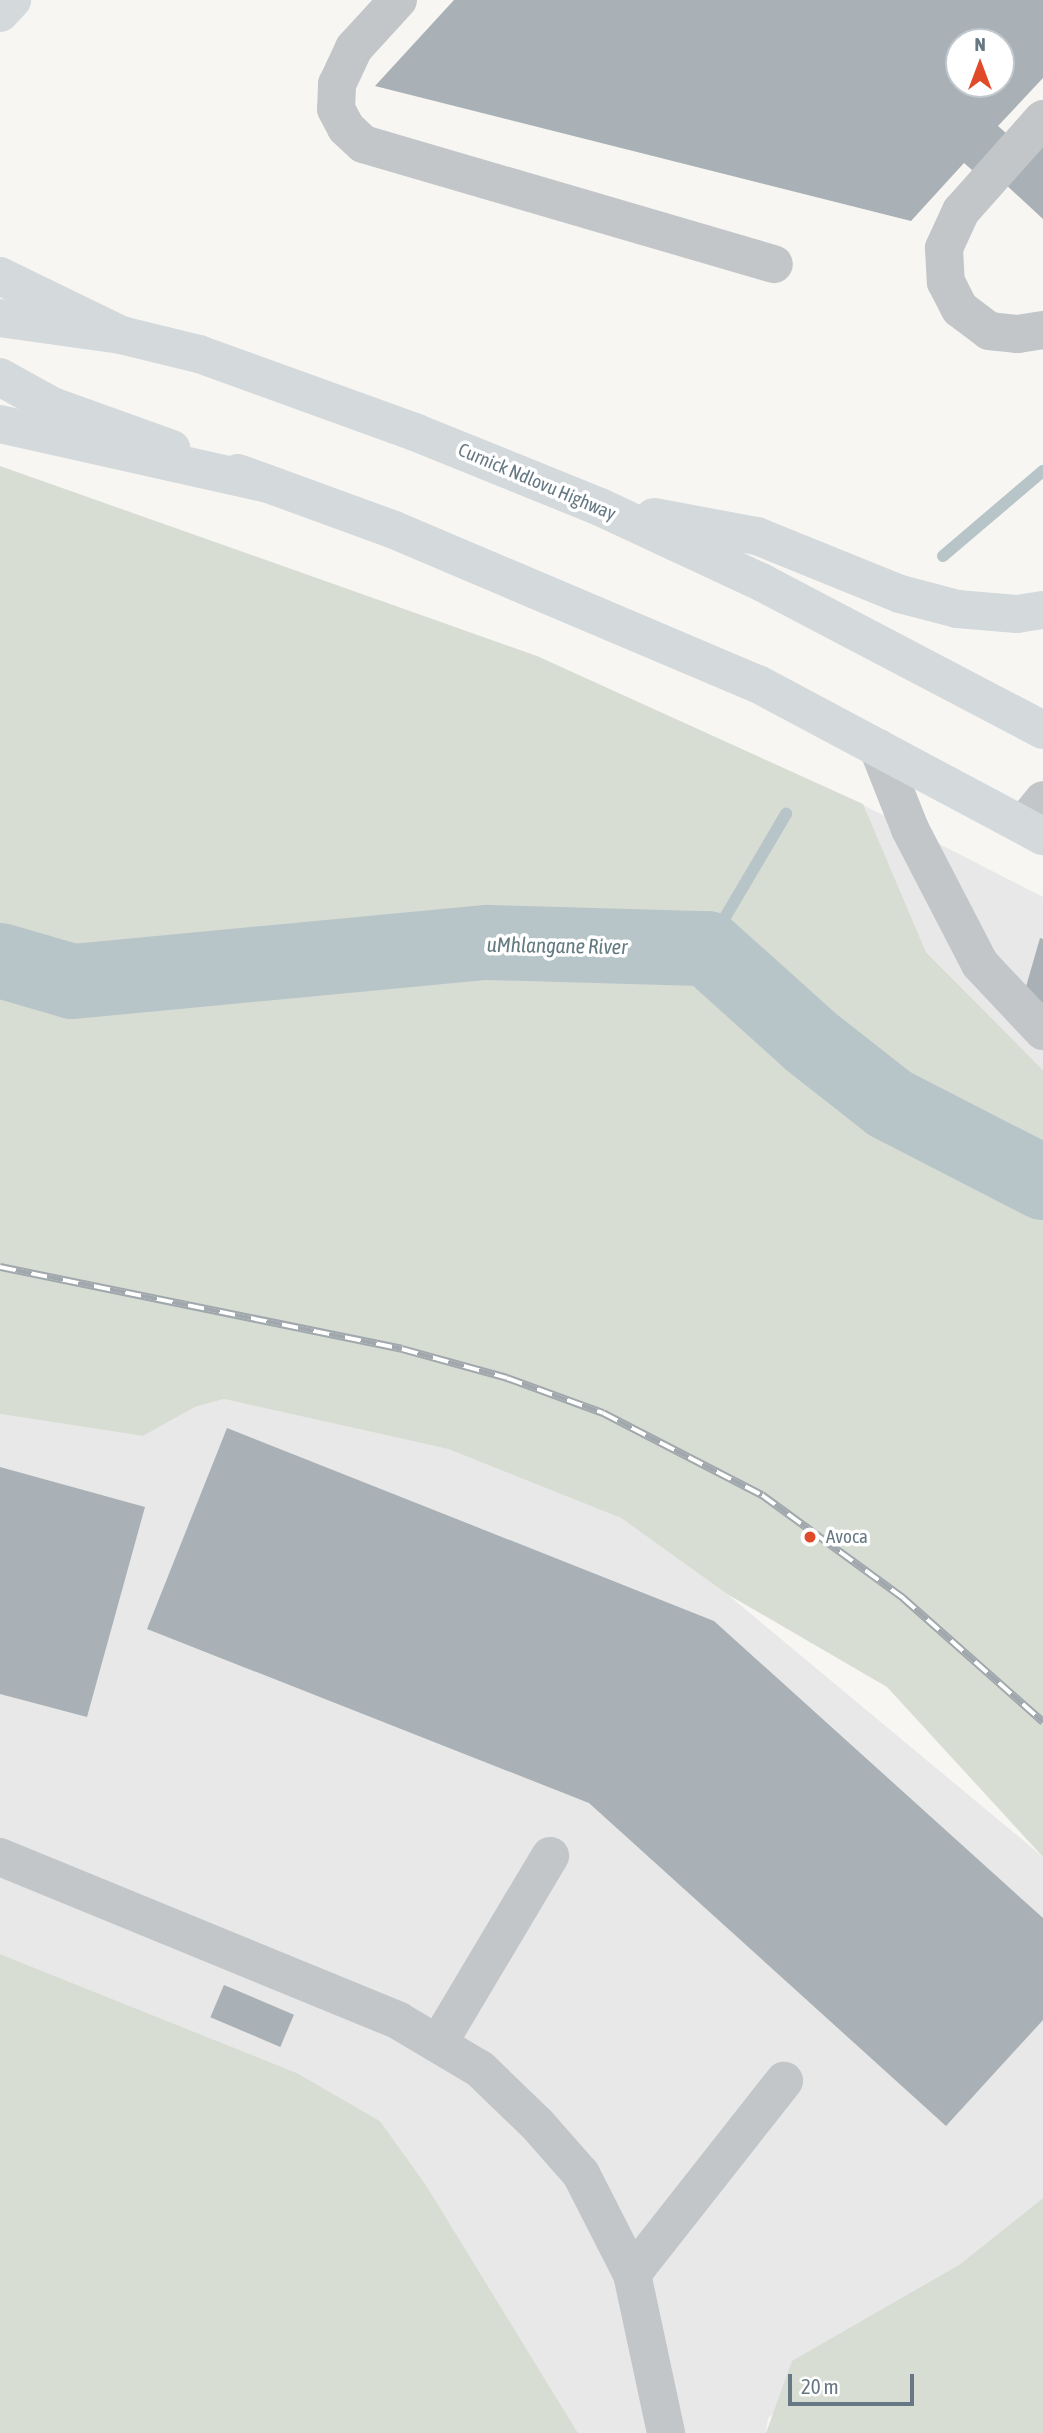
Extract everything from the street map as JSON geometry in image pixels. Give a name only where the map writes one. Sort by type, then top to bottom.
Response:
[{"type":"main road","points":[[0,13],[12,0]]},
{"type":"main road","points":[[0,276],[121,335]]},
{"type":"main road","name":"Curnick Ndlovu Highway","points":[[0,318],[121,335],[212,358],[417,432],[600,507],[763,583],[1043,730]]},
{"type":"main road","points":[[0,377],[52,406],[393,529],[745,679],[878,748],[1036,820]]},
{"type":"main road","points":[[0,424],[268,484]]},
{"type":"main road","points":[[600,507],[757,536],[900,594],[957,609],[1017,614],[1043,610]]},
{"type":"lane","points":[[398,0],[354,48],[337,83],[336,109],[346,128],[363,144],[374,151],[774,264]]},
{"type":"lane","points":[[1043,120],[961,211],[944,248],[946,282],[960,309],[989,331],[1018,334],[1043,330]]},
{"type":"lane","points":[[878,748],[910,829],[980,964],[1043,1031]]},
{"type":"lane","points":[[438,2044],[550,1856]]},
{"type":"lane","points":[[0,1857],[260,1961],[399,2021],[480,2069],[537,2124],[581,2175],[632,2274],[666,2433]]},
{"type":"lane","points":[[632,2274],[784,2081]]},
{"type":"shaded area","points":[[0,466],[537,656],[863,804],[926,952],[1043,1070],[1043,1857],[887,1687],[727,1594],[621,1518],[448,1449],[224,1399],[195,1407],[143,1436],[0,1414]]},
{"type":"shaded area","points":[[863,805],[1043,897],[1043,1070],[926,952]]},
{"type":"shaded area","points":[[224,1399],[448,1449],[621,1518],[727,1594],[1043,1857],[1043,2198],[768,2418],[766,2433],[578,2433],[426,2185],[380,2121],[297,2073],[0,1954],[0,1414],[143,1436],[195,1407]]},
{"type":"shaded area","points":[[0,1954],[297,2073],[380,2121],[426,2185],[578,2433],[0,2433]]},
{"type":"shaded area","points":[[1043,2198],[1043,2433],[766,2433],[792,2361],[959,2265]]},
{"type":"building","points":[[454,0],[1043,0],[1043,78],[998,126],[1014,140],[980,177],[964,163],[911,221],[375,86]]},
{"type":"building","points":[[1043,138],[1043,219],[1003,182]]},
{"type":"building","points":[[1040,938],[1043,939],[1043,1003],[1023,997]]},
{"type":"building","points":[[227,1428],[714,1621],[1043,1918],[1043,2020],[946,2126],[589,1803],[147,1629]]},
{"type":"building","points":[[0,1467],[145,1507],[87,1717],[0,1694]]},
{"type":"building","points":[[224,1985],[294,2015],[280,2047],[210,2017]]},
{"type":"waterway","points":[[943,556],[1043,471]]},
{"type":"waterway","points":[[707,948],[786,814]]},
{"type":"waterway","name":"uMhlangane River","points":[[0,960],[72,981],[487,942],[707,948],[809,1040],[889,1103],[1043,1182]]},
{"type":"railway","points":[[0,1267],[402,1349],[507,1378],[603,1413],[762,1495],[903,1598],[1043,1722]]},
{"type":"place","name":"Avoca","points":[[810,1537]]}]
